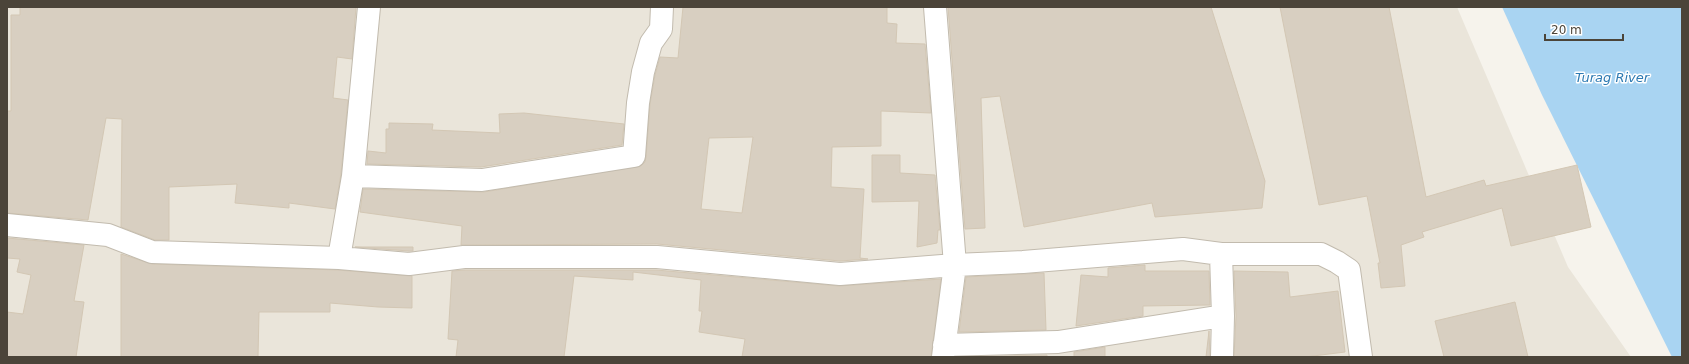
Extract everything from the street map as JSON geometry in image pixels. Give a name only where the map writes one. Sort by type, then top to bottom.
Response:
[{"type":"street","points":[[338,258],[353,176],[369,7]]},
{"type":"street","points":[[353,176],[482,180],[634,156],[638,103],[643,72],[651,43],[661,29],[662,7]]},
{"type":"street","points":[[935,7],[955,265],[943,351],[1058,342],[1223,316]]},
{"type":"street","points":[[7,225],[108,236],[152,252],[338,258],[409,264],[464,257],[657,257],[840,274],[1183,250],[1221,254],[1321,254],[1349,270],[1361,357]]},
{"type":"street","points":[[1221,254],[1223,316],[1222,357]]},
{"type":"shaded area","points":[[7,7],[1457,7],[1568,267],[1631,357],[7,357]]},
{"type":"water","name":"Turag River","points":[[1502,7],[1682,7],[1682,357],[1672,357],[1542,95]]},
{"type":"building","points":[[20,7],[356,7],[352,59],[337,57],[333,98],[348,100],[341,174],[335,209],[289,203],[289,208],[235,203],[237,184],[169,187],[169,240],[155,240],[121,227],[122,119],[106,118],[88,220],[7,213],[7,111],[11,111],[11,15],[20,15]]},
{"type":"building","points":[[683,7],[887,7],[887,23],[897,24],[896,43],[925,44],[931,113],[881,111],[881,146],[832,147],[831,187],[864,189],[860,258],[868,259],[840,261],[657,244],[461,245],[462,226],[360,212],[363,189],[484,192],[641,166],[645,162],[646,157],[650,104],[660,57],[678,58]],"holes":[[[753,137],[742,213],[701,209],[709,138]]]},
{"type":"building","points":[[948,7],[1211,7],[1265,181],[1262,208],[1155,217],[1152,203],[1024,227],[1000,96],[981,98],[985,228],[965,229]]},
{"type":"building","points":[[1280,7],[1389,7],[1426,197],[1484,180],[1486,186],[1577,165],[1591,227],[1511,246],[1502,208],[1422,232],[1424,237],[1401,245],[1405,286],[1381,288],[1378,263],[1380,263],[1367,196],[1319,205]]},
{"type":"building","points":[[524,113],[624,124],[622,145],[481,167],[367,164],[368,151],[386,153],[386,129],[389,129],[389,123],[433,124],[432,130],[500,133],[499,114]]},
{"type":"building","points":[[872,155],[900,155],[900,173],[935,175],[940,230],[938,230],[937,243],[917,247],[919,201],[872,202]]},
{"type":"building","points":[[7,238],[84,245],[74,301],[84,302],[76,357],[7,357],[7,312],[23,314],[31,275],[17,272],[20,259],[7,258]]},
{"type":"building","points":[[355,247],[413,247],[413,251],[409,251]]},
{"type":"building","points":[[121,254],[152,264],[338,270],[412,276],[412,308],[330,303],[330,312],[259,312],[258,357],[121,357]]},
{"type":"building","points":[[1145,265],[1145,271],[1209,271],[1210,305],[1143,306],[1143,316],[1076,326],[1081,275],[1108,277],[1108,268]]},
{"type":"building","points":[[656,270],[839,286],[941,279],[931,357],[742,357],[745,339],[699,332],[702,311],[699,311],[701,280],[633,272],[633,280],[574,276],[564,357],[456,357],[458,340],[448,339],[452,271]]},
{"type":"building","points":[[1234,271],[1288,272],[1290,297],[1338,291],[1345,352],[1305,357],[1234,357],[1236,316]]},
{"type":"building","points":[[1044,273],[1046,330],[959,332],[966,277]]},
{"type":"building","points":[[1515,302],[1528,357],[1444,357],[1435,321]]},
{"type":"building","points":[[1209,331],[1210,357],[1206,357]]},
{"type":"building","points":[[1105,347],[1105,357],[1074,357],[1074,352]]},
{"type":"building","points":[[1047,355],[1047,357],[963,357]]}]
